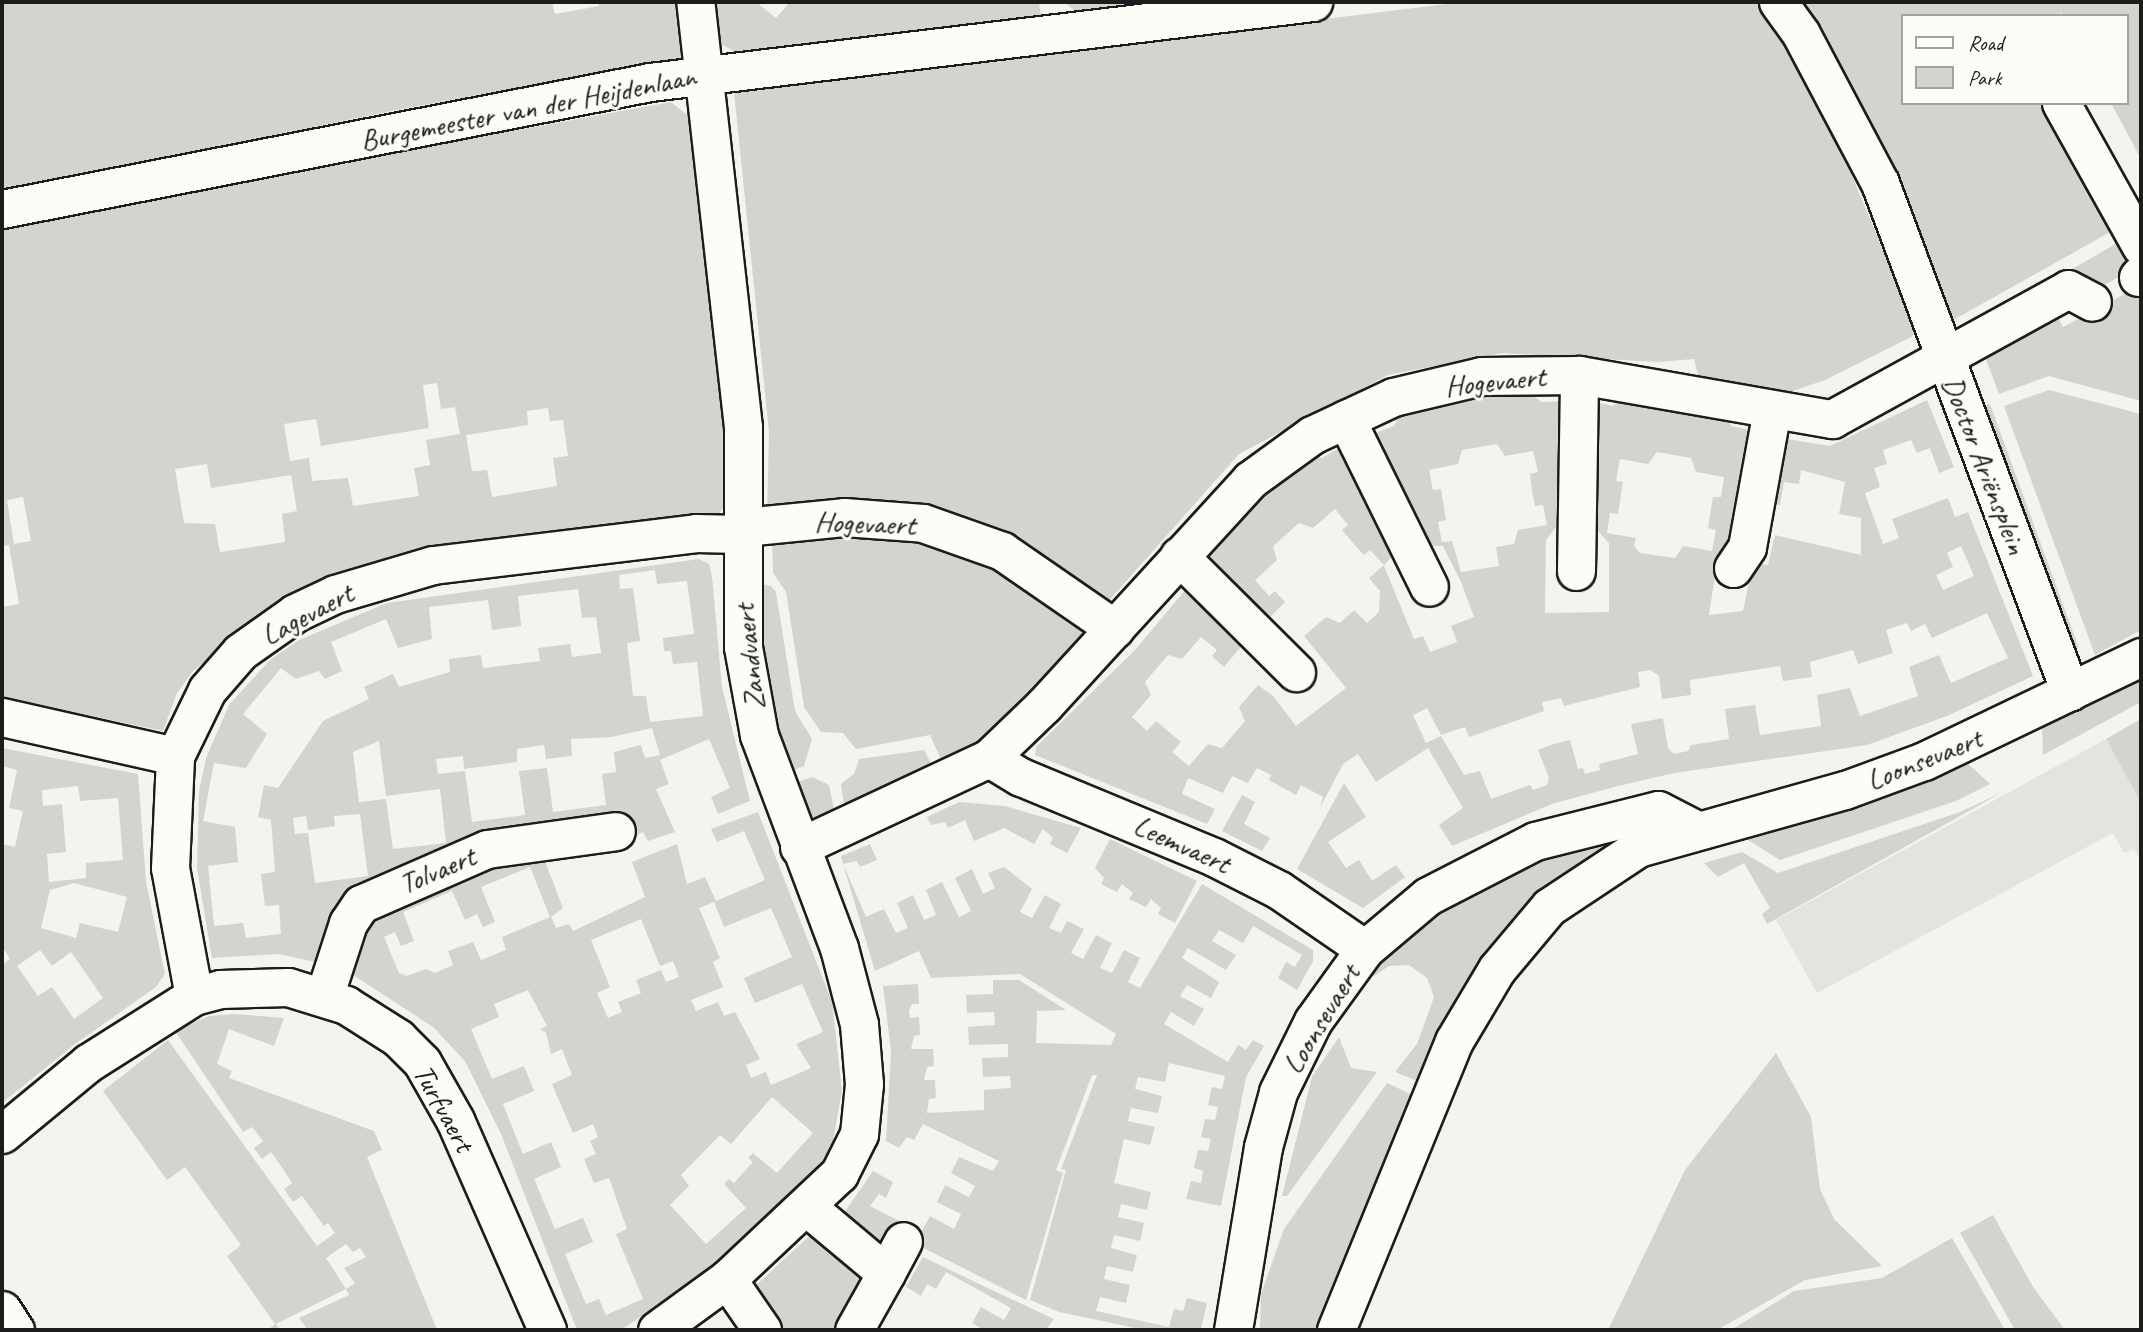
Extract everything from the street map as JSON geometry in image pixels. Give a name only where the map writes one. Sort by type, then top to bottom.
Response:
[{"type":"street","name":"Zandvaert","points":[[657,1330],[727,1279],[807,1207],[839,1174],[859,1134],[864,1084],[859,1024],[842,961],[759,735],[743,647],[747,530],[743,427],[695,2]]},
{"type":"street","name":"Burgemeester van der Heijdenlaan","points":[[2,209],[703,75],[1056,17],[1313,2]]},
{"type":"street","points":[[1777,2],[1801,34],[1880,183],[1944,357]]},
{"type":"street","points":[[2062,105],[2140,266]]},
{"type":"street","name":"Doctor Ariënsplein","points":[[2070,692],[1944,357],[2068,289],[2092,302]]},
{"type":"street","name":"Hogevaert","points":[[799,846],[989,758],[1115,629],[1250,480],[1312,435],[1393,397],[1481,376],[1579,375],[1832,419],[1944,357]]},
{"type":"street","points":[[1576,572],[1579,375]]},
{"type":"street","points":[[1733,568],[1747,547],[1772,410]]},
{"type":"street","points":[[1346,419],[1429,587]]},
{"type":"street","name":"Hogevaert","points":[[747,530],[844,517],[923,523],[1002,551],[1115,629]]},
{"type":"street","name":"Lagevaert","points":[[194,996],[170,868],[175,756],[207,690],[240,652],[276,625],[335,594],[433,565],[696,533],[747,530]]},
{"type":"street","points":[[1179,556],[1296,672]]},
{"type":"street","name":"Loonsevaert","points":[[1336,1330],[1442,1066],[1497,969],[1549,907],[1601,868],[1638,848],[1696,829],[1845,790],[1998,729],[2141,657]]},
{"type":"street","points":[[2,717],[175,756]]},
{"type":"street","name":"Leemvaert","points":[[989,758],[1021,777],[1214,857],[1279,890],[1365,949]]},
{"type":"street","name":"Loonsevaert","points":[[1233,1330],[1263,1147],[1278,1092],[1313,1021],[1365,949],[1428,897],[1535,841],[1629,814],[1658,810],[1696,829]]},
{"type":"street","name":"Tolvaert","points":[[324,997],[348,923],[361,904],[487,849],[616,831]]},
{"type":"street","name":"Turfvaert","points":[[2,1134],[88,1063],[194,996],[250,987],[288,987],[324,997],[372,1019],[422,1062],[455,1120],[547,1330]]},
{"type":"street","points":[[807,1207],[886,1273]]},
{"type":"street","points":[[855,1330],[903,1241]]},
{"type":"street","points":[[727,1279],[762,1330]]},
{"type":"street","points":[[2,1310],[15,1330]]},
{"type":"shaded area","points":[[2106,739],[2141,803],[2141,862],[2134,849],[2124,853],[2113,833],[1817,993],[1776,920]]},
{"type":"green space","points":[[2,2],[552,2],[555,14],[599,6],[599,2],[676,2],[683,57],[392,111],[2,191]]},
{"type":"green space","points":[[708,2],[756,2],[776,18],[790,2],[1039,2],[1041,17],[735,52],[721,44],[711,27]]},
{"type":"green space","points":[[1064,2],[1190,2],[1075,11]]},
{"type":"green space","points":[[1463,2],[1757,2],[1825,111],[1915,327],[1913,336],[1825,380],[1787,393],[1698,376],[1694,359],[1657,362],[1502,353],[1388,375],[1239,454],[1106,604],[997,533],[767,517],[769,432],[734,92]]},
{"type":"green space","points":[[1802,2],[2140,2],[2141,159],[2112,105],[2129,105],[2129,14],[1902,14],[1902,105],[2045,105],[2112,231],[1948,323],[1848,85]]},
{"type":"green space","points":[[671,102],[692,119],[728,401],[727,502],[719,514],[327,581],[298,591],[194,670],[177,693],[163,731],[2,697],[2,607],[19,604],[9,545],[2,546],[2,224]],"holes":[[[437,383],[441,409],[455,407],[460,434],[426,440],[430,465],[414,468],[419,496],[353,506],[348,478],[312,481],[309,458],[290,461],[284,424],[316,419],[321,446],[429,428],[423,385]],[[548,408],[550,421],[563,420],[568,456],[553,458],[557,486],[492,497],[487,470],[472,471],[466,435],[528,425],[527,411]],[[207,464],[211,488],[291,475],[297,511],[282,514],[285,542],[220,552],[215,524],[184,523],[175,469]],[[23,497],[31,541],[14,544],[7,500]]]},
{"type":"green space","points":[[2119,242],[2134,268],[2089,294],[2074,268]]},
{"type":"green space","points":[[2141,285],[2141,401],[2049,376],[1999,394],[1982,349],[2053,309],[2063,327]]},
{"type":"green space","points":[[1523,387],[1541,402],[1570,401],[1570,508],[1546,540],[1545,613],[1609,612],[1609,543],[1585,517],[1586,400],[1613,406],[1625,396],[1723,413],[1731,426],[1758,432],[1742,523],[1718,556],[1709,615],[1743,611],[1753,563],[1768,565],[1775,535],[1861,555],[1861,518],[1839,514],[1845,482],[1801,470],[1799,484],[1784,482],[1780,505],[1763,502],[1775,437],[1830,446],[1927,400],[1954,467],[1939,473],[1930,448],[1917,453],[1911,440],[1883,450],[1887,464],[1874,468],[1880,487],[1865,493],[1883,544],[1899,538],[1892,519],[1948,498],[1955,517],[1968,512],[2033,676],[1947,716],[1867,745],[1674,773],[1614,787],[1552,804],[1452,846],[1439,825],[1463,808],[1428,748],[1376,782],[1358,754],[1343,764],[1320,808],[1323,797],[1301,785],[1296,795],[1269,780],[1271,775],[1257,768],[1248,783],[1232,776],[1223,793],[1188,778],[1182,794],[1215,809],[1207,824],[1035,755],[1036,747],[1135,650],[1192,582],[1250,636],[1224,667],[1212,656],[1217,650],[1201,637],[1182,659],[1168,655],[1145,682],[1151,695],[1132,717],[1147,731],[1156,721],[1181,742],[1172,752],[1189,766],[1208,744],[1222,748],[1245,721],[1239,707],[1258,685],[1273,696],[1296,726],[1346,688],[1304,636],[1326,617],[1340,623],[1354,610],[1367,623],[1379,612],[1380,591],[1369,578],[1384,565],[1370,550],[1364,555],[1353,543],[1342,530],[1348,525],[1335,509],[1313,528],[1299,523],[1273,546],[1277,560],[1255,580],[1269,596],[1275,591],[1285,602],[1262,625],[1200,567],[1218,547],[1220,527],[1307,453],[1322,458],[1351,441],[1399,547],[1384,566],[1414,639],[1423,636],[1430,652],[1457,642],[1451,626],[1474,617],[1461,582],[1443,546],[1428,546],[1367,436],[1394,426],[1403,408]],"holes":[[[1497,444],[1505,456],[1533,451],[1538,472],[1530,474],[1535,506],[1543,505],[1547,525],[1518,530],[1514,544],[1496,547],[1499,566],[1461,572],[1452,541],[1442,542],[1438,522],[1446,520],[1441,489],[1433,490],[1429,470],[1458,464],[1462,450]],[[1657,452],[1691,458],[1696,472],[1724,477],[1721,497],[1713,497],[1708,528],[1716,530],[1712,551],[1683,546],[1675,558],[1640,553],[1634,546],[1636,538],[1607,533],[1610,513],[1618,514],[1623,482],[1616,481],[1620,459],[1648,464]],[[1961,546],[1974,576],[1943,590],[1936,575],[1953,567],[1947,553]],[[1987,613],[2008,658],[1951,683],[1939,655],[1909,667],[1918,696],[1860,716],[1850,688],[1817,695],[1821,726],[1760,735],[1755,705],[1725,709],[1729,739],[1691,745],[1688,751],[1674,754],[1668,748],[1663,718],[1631,724],[1638,754],[1599,764],[1600,770],[1585,774],[1583,768],[1578,769],[1570,740],[1554,744],[1538,750],[1549,778],[1547,785],[1533,790],[1530,785],[1491,799],[1480,771],[1464,775],[1441,736],[1426,743],[1413,715],[1427,708],[1441,735],[1465,727],[1469,737],[1544,711],[1542,702],[1561,698],[1564,706],[1640,687],[1638,672],[1651,670],[1659,676],[1662,699],[1691,695],[1690,680],[1780,666],[1783,681],[1812,677],[1810,662],[1853,650],[1858,664],[1893,653],[1886,630],[1907,623],[1911,631],[1925,624],[1932,638]]]},
{"type":"green space","points":[[2049,390],[2141,414],[2141,630],[2095,655],[2004,406]]},
{"type":"green space","points":[[1990,404],[2079,647],[2066,652],[1978,408]]},
{"type":"green space","points":[[772,533],[942,537],[1102,626],[1023,710],[945,768],[930,735],[856,749],[843,733],[821,732],[804,707],[786,592],[773,573]]},
{"type":"green space","points":[[699,559],[709,564],[722,687],[750,801],[718,814],[711,797],[730,788],[709,739],[660,760],[669,784],[656,789],[675,832],[648,841],[643,832],[626,840],[624,814],[499,828],[459,846],[320,963],[279,954],[212,958],[197,868],[199,791],[206,758],[229,705],[270,660],[299,640],[387,603]],"holes":[[[655,570],[657,584],[687,581],[694,634],[663,638],[664,651],[671,651],[673,664],[697,662],[703,716],[650,722],[646,696],[633,696],[627,643],[640,641],[633,588],[620,589],[619,575]],[[578,589],[582,618],[596,617],[601,653],[572,657],[570,644],[538,648],[540,661],[483,668],[481,655],[449,659],[450,672],[399,687],[393,674],[364,687],[369,699],[323,721],[278,788],[264,785],[258,817],[271,820],[275,872],[261,874],[265,906],[279,905],[281,934],[246,938],[243,923],[214,926],[208,866],[238,862],[235,827],[203,821],[214,763],[246,768],[267,734],[243,714],[281,668],[296,679],[319,671],[325,679],[342,671],[331,642],[386,619],[398,648],[432,639],[429,607],[488,600],[492,630],[521,626],[518,596]],[[652,728],[660,755],[645,758],[641,745],[614,752],[616,772],[602,774],[606,805],[553,812],[547,768],[519,771],[525,815],[472,822],[465,771],[438,774],[436,759],[463,756],[464,769],[517,762],[517,749],[544,745],[546,759],[572,756],[571,739],[612,737]],[[379,741],[386,796],[440,789],[446,843],[393,849],[386,799],[359,802],[353,752]],[[360,814],[368,876],[315,883],[308,833],[295,834],[293,818],[306,816],[308,830],[335,826],[334,816]]]},
{"type":"green space","points":[[751,582],[771,586],[776,592],[795,711],[812,739],[804,766],[785,774],[772,742]]},
{"type":"green space","points":[[2141,674],[2141,702],[2043,755],[2042,726]]},
{"type":"green space","points":[[2141,719],[2141,803],[2106,739]]},
{"type":"green space","points":[[2,748],[138,774],[146,882],[165,974],[156,987],[75,1044],[2,1103],[2,965],[10,959],[2,946],[2,844],[15,847],[23,811],[9,808],[17,770],[2,766]],"holes":[[[78,786],[80,801],[118,798],[123,860],[86,863],[86,878],[49,882],[47,854],[66,852],[62,804],[43,806],[42,790]],[[74,883],[127,897],[118,932],[80,923],[76,938],[41,928],[50,890]],[[40,950],[52,966],[71,952],[103,998],[74,1019],[52,987],[38,996],[17,966]]]},
{"type":"green space","points":[[924,750],[935,771],[845,813],[841,784],[854,774],[859,759]]},
{"type":"green space","points":[[1965,761],[1990,784],[1956,801],[1780,860],[1740,835]]},
{"type":"green space","points":[[812,777],[829,785],[835,814],[822,819],[804,815],[788,785]]},
{"type":"green space","points":[[1344,783],[1366,817],[1328,842],[1346,868],[1359,860],[1372,881],[1396,865],[1405,877],[1363,908],[1297,869]]},
{"type":"green space","points":[[2003,792],[1767,924],[1762,914],[1770,908],[1744,863],[1718,877],[1704,863],[1742,852],[1778,873],[1960,812]]},
{"type":"green space","points":[[1242,795],[1255,802],[1244,824],[1270,838],[1262,851],[1222,831]]},
{"type":"green space","points":[[959,802],[1005,806],[1081,828],[1067,853],[1050,844],[1053,838],[1043,829],[1034,844],[1004,828],[974,841],[965,820],[948,828],[945,822],[931,825],[927,817]]},
{"type":"green space","points":[[758,812],[832,1002],[842,1091],[833,1141],[825,1159],[781,1207],[714,1267],[621,1330],[577,1330],[501,1134],[465,1061],[433,1027],[347,971],[360,928],[372,916],[460,876],[541,851],[563,908],[551,917],[556,928],[569,924],[573,931],[645,897],[632,862],[677,844],[687,884],[705,877],[716,901],[765,880],[744,831],[717,842],[711,829]],"holes":[[[530,867],[550,917],[502,937],[506,950],[481,960],[473,942],[448,951],[453,965],[435,973],[426,969],[407,976],[399,973],[384,937],[395,932],[401,946],[414,941],[403,912],[452,891],[465,920],[477,914],[483,927],[495,922],[481,887]],[[714,902],[724,927],[771,908],[792,957],[744,978],[755,1003],[802,984],[823,1032],[796,1044],[811,1068],[771,1085],[766,1072],[751,1078],[746,1065],[760,1059],[735,1012],[724,1016],[718,1002],[696,1011],[691,1000],[723,987],[713,962],[720,958],[699,908]],[[641,919],[660,966],[673,961],[679,977],[666,982],[661,970],[636,980],[641,993],[618,1002],[622,1012],[608,1018],[597,993],[610,987],[591,940]],[[528,990],[547,1026],[540,1029],[546,1033],[551,1054],[562,1049],[572,1075],[552,1084],[573,1133],[593,1124],[598,1137],[590,1141],[596,1154],[584,1159],[594,1183],[609,1178],[627,1229],[616,1234],[643,1299],[606,1315],[599,1299],[586,1304],[565,1254],[593,1242],[583,1218],[555,1229],[534,1179],[561,1167],[551,1142],[523,1154],[503,1104],[534,1091],[524,1066],[492,1079],[471,1029],[499,1017],[494,1004]],[[772,1097],[813,1133],[777,1173],[753,1153],[748,1158],[753,1162],[734,1183],[729,1179],[724,1184],[746,1208],[706,1244],[670,1205],[689,1186],[681,1175],[720,1135],[731,1144]]]},
{"type":"green space","points":[[1638,827],[1587,860],[1420,1082],[1395,1072],[1417,1044],[1434,997],[1427,978],[1409,965],[1389,966],[1374,976],[1366,968],[1424,918],[1511,867]]},
{"type":"green space","points":[[1110,839],[1197,881],[1175,923],[1158,914],[1161,908],[1151,899],[1146,907],[1129,899],[1133,893],[1122,884],[1117,892],[1101,884],[1104,878],[1095,868]]},
{"type":"green space","points":[[870,844],[877,860],[860,867],[857,861],[843,864],[841,856]]},
{"type":"green space","points":[[843,864],[866,917],[884,909],[896,933],[908,928],[897,903],[913,895],[924,920],[936,915],[926,890],[942,882],[959,917],[971,911],[955,878],[972,869],[983,894],[995,888],[988,873],[1004,867],[1032,889],[1020,912],[1032,918],[1045,895],[1061,904],[1049,928],[1061,933],[1067,921],[1084,929],[1071,953],[1083,959],[1096,935],[1112,943],[1100,968],[1112,973],[1124,950],[1140,958],[1128,982],[1140,988],[1202,884],[1313,950],[1313,961],[1297,990],[1278,978],[1286,962],[1295,967],[1302,955],[1253,926],[1243,943],[1219,930],[1212,941],[1236,955],[1226,970],[1188,948],[1182,958],[1219,982],[1211,998],[1187,985],[1180,996],[1204,1009],[1194,1026],[1171,1012],[1164,1024],[1228,1062],[1238,1045],[1246,1050],[1253,1040],[1264,1046],[1246,1077],[1221,1206],[1186,1199],[1191,1181],[1201,1183],[1203,1171],[1194,1168],[1198,1150],[1208,1151],[1211,1139],[1201,1137],[1205,1119],[1215,1120],[1218,1107],[1208,1105],[1212,1087],[1222,1089],[1225,1076],[1169,1063],[1165,1082],[1138,1077],[1135,1089],[1162,1096],[1158,1113],[1131,1108],[1128,1121],[1155,1127],[1150,1145],[1124,1139],[1114,1183],[1151,1192],[1147,1210],[1121,1204],[1118,1217],[1144,1223],[1140,1241],[1114,1235],[1111,1248],[1137,1255],[1133,1272],[1107,1266],[1104,1279],[1130,1285],[1126,1303],[1100,1297],[1096,1311],[1169,1327],[1174,1309],[1183,1311],[1187,1298],[1207,1303],[1201,1330],[1145,1330],[1059,1312],[1030,1300],[1066,1170],[1061,1169],[1097,1075],[1092,1075],[1056,1170],[1063,1173],[1026,1300],[896,1234],[881,1261],[834,1210],[846,1210],[873,1171],[893,1182],[886,1198],[879,1194],[870,1206],[921,1232],[930,1216],[954,1229],[961,1214],[937,1202],[945,1185],[969,1197],[975,1186],[951,1173],[959,1157],[993,1171],[999,1161],[923,1124],[914,1140],[907,1137],[899,1148],[886,1141],[891,1051],[883,986],[918,984],[919,1004],[912,1004],[909,1011],[910,1018],[919,1017],[920,1035],[914,1036],[911,1049],[933,1049],[934,1066],[927,1067],[924,1080],[935,1080],[936,1098],[929,1099],[927,1113],[984,1110],[984,1090],[1011,1088],[1010,1076],[983,1077],[982,1058],[1008,1057],[1008,1044],[969,1045],[968,1027],[995,1025],[994,1012],[967,1013],[966,995],[993,994],[993,980],[1019,980],[1066,1010],[1037,1011],[1036,1043],[1111,1045],[1116,1034],[1020,974],[931,978],[919,951],[875,971]]},
{"type":"green space","points":[[234,1014],[284,1018],[274,1046],[229,1029],[217,1064],[232,1071],[229,1078],[374,1131],[382,1150],[367,1157],[437,1330],[308,1330],[299,1318],[349,1295],[346,1289],[276,1324],[280,1330],[268,1330],[275,1324],[227,1256],[241,1245],[185,1167],[167,1180],[103,1091],[168,1040],[317,1246],[335,1233],[328,1223],[324,1226],[302,1196],[293,1202],[284,1189],[292,1183],[283,1169],[271,1152],[262,1159],[254,1148],[263,1141],[252,1127],[243,1132],[175,1031],[209,1016]],"holes":[[[346,1244],[353,1252],[360,1248],[366,1257],[344,1268],[355,1283],[346,1289],[326,1258]]]},
{"type":"green space","points":[[1339,1037],[1351,1068],[1377,1072],[1287,1196],[1282,1196],[1312,1077]]},
{"type":"green space","points":[[1776,1053],[1811,1117],[1820,1189],[1834,1219],[1882,1266],[1805,1280],[1717,1330],[1608,1330],[1685,1170]]},
{"type":"green space","points":[[1387,1083],[1415,1096],[1320,1330],[1260,1330],[1261,1294],[1284,1229]]},
{"type":"green space","points":[[1993,1215],[2033,1287],[2065,1330],[2015,1330],[1960,1233]]},
{"type":"green space","points":[[817,1229],[870,1284],[846,1330],[780,1330],[753,1288]]},
{"type":"green space","points":[[1952,1238],[2005,1330],[1731,1330],[1794,1291],[1882,1278]]},
{"type":"green space","points":[[923,1257],[1054,1319],[1046,1330],[984,1330],[972,1323],[981,1307],[1004,1320],[1011,1308],[946,1272],[936,1289],[927,1284],[921,1296],[906,1287]]}]
